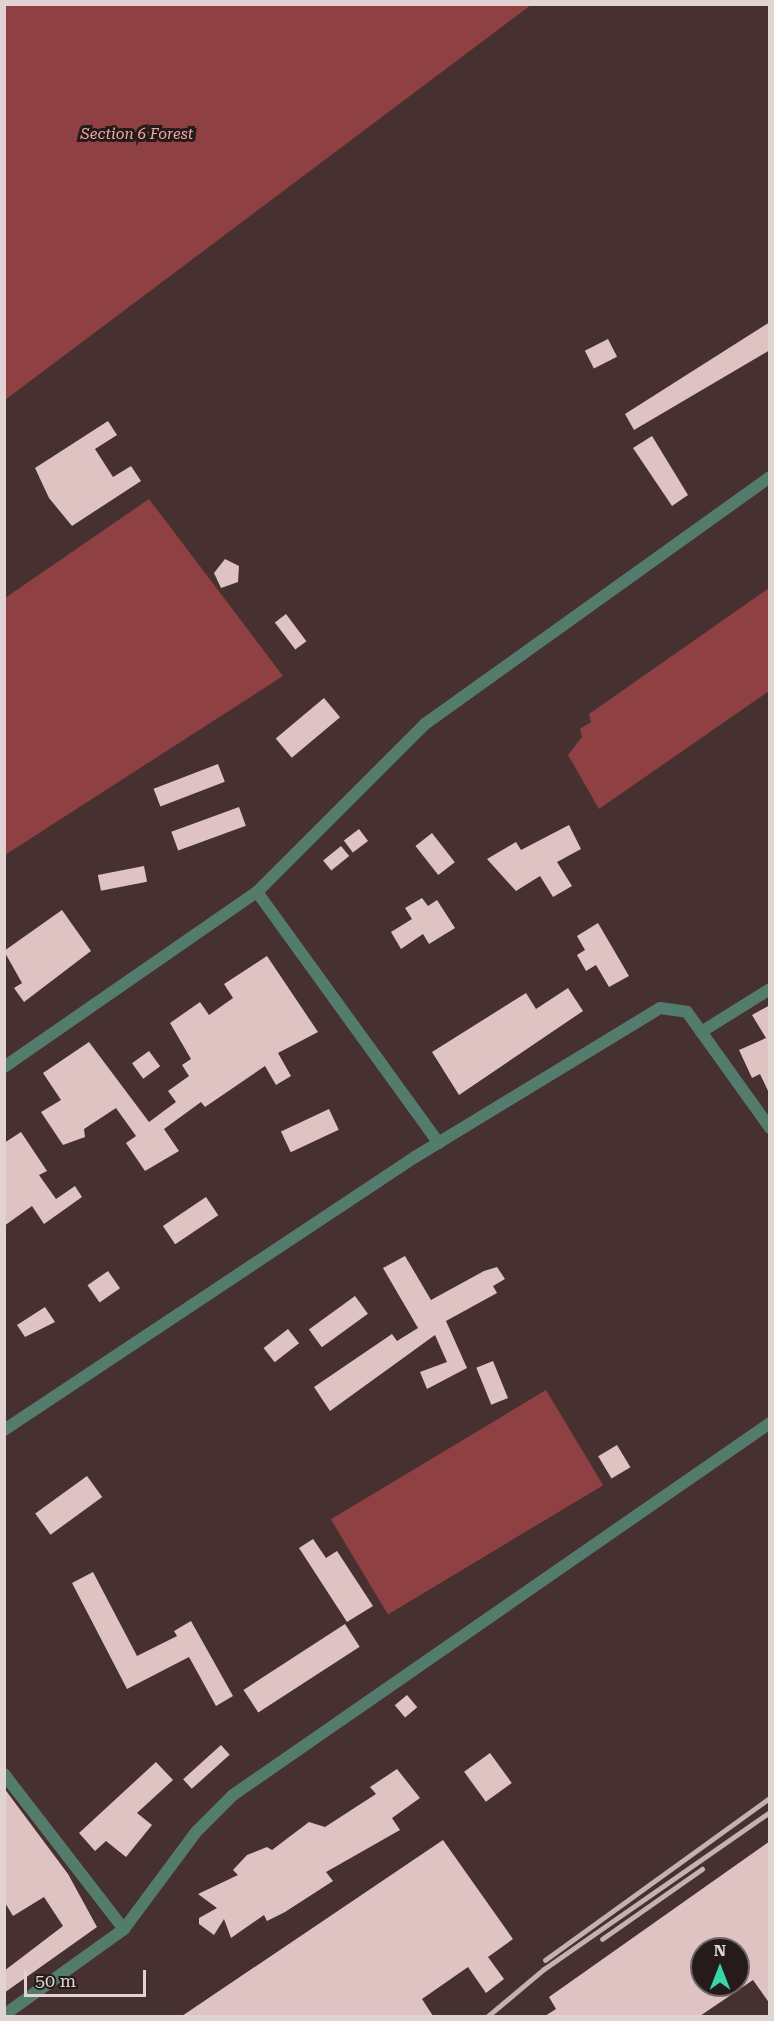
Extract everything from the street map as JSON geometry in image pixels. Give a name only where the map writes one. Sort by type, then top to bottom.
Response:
[{"type":"street","points":[[4,1066],[257,892],[425,724],[770,477]]},
{"type":"street","points":[[257,892],[439,1143]]},
{"type":"street","points":[[701,1032],[770,989]]},
{"type":"street","points":[[4,1430],[439,1143],[660,1008],[687,1012],[770,1128]]},
{"type":"street","points":[[4,2015],[124,1929],[196,1832],[233,1795],[770,1424]]},
{"type":"street","points":[[4,1774],[124,1929]]},
{"type":"green space","name":"Section 6 Forest","points":[[5,4],[531,4],[531,5],[5,400]]},
{"type":"green space","points":[[149,499],[283,676],[5,855],[5,598]]},
{"type":"green space","points":[[769,588],[769,691],[599,809],[568,755],[582,737],[580,729],[591,722],[589,714]]},
{"type":"green space","points":[[546,1390],[603,1485],[388,1614],[331,1519]]},
{"type":"building","points":[[770,322],[770,350],[634,430],[625,414]]},
{"type":"building","points":[[608,339],[617,357],[594,369],[585,351]]},
{"type":"building","points":[[108,421],[117,435],[95,449],[113,477],[131,466],[141,481],[72,526],[49,498],[35,468]]},
{"type":"building","points":[[652,436],[688,495],[672,506],[633,448]]},
{"type":"building","points":[[225,559],[239,566],[238,582],[221,588],[214,573]]},
{"type":"building","points":[[286,614],[306,641],[295,650],[275,622]]},
{"type":"building","points":[[324,698],[340,717],[292,758],[276,738]]},
{"type":"building","points":[[218,764],[225,782],[160,806],[154,789]]},
{"type":"building","points":[[239,807],[246,826],[178,850],[171,832]]},
{"type":"building","points":[[569,825],[581,849],[557,862],[572,886],[553,897],[540,876],[516,891],[487,859],[516,842],[521,850]]},
{"type":"building","points":[[359,829],[368,841],[353,852],[344,840]]},
{"type":"building","points":[[432,833],[455,862],[438,875],[415,846]]},
{"type":"building","points":[[341,846],[349,856],[331,871],[323,860]]},
{"type":"building","points":[[144,866],[147,882],[101,891],[98,875]]},
{"type":"building","points":[[422,898],[428,906],[437,900],[455,928],[429,944],[423,934],[401,949],[391,932],[412,919],[405,908]]},
{"type":"building","points":[[62,910],[91,951],[24,1002],[14,988],[22,983],[4,951]]},
{"type":"building","points":[[598,923],[629,976],[609,987],[596,965],[586,971],[577,955],[585,950],[577,936]]},
{"type":"building","points":[[267,956],[318,1032],[278,1053],[291,1076],[276,1085],[265,1066],[205,1107],[201,1102],[164,1129],[179,1151],[145,1171],[126,1143],[136,1136],[116,1108],[84,1129],[85,1137],[63,1145],[41,1112],[61,1100],[43,1073],[89,1042],[149,1122],[176,1102],[168,1091],[189,1076],[182,1065],[191,1059],[170,1023],[200,1002],[209,1015],[233,998],[224,984]]},
{"type":"building","points":[[568,988],[583,1011],[459,1095],[432,1052],[526,993],[536,1009]]},
{"type":"building","points":[[770,1005],[770,1095],[760,1074],[752,1078],[739,1050],[766,1038],[752,1015]]},
{"type":"building","points":[[149,1051],[160,1066],[143,1079],[132,1063]]},
{"type":"building","points":[[329,1109],[339,1130],[291,1152],[281,1131]]},
{"type":"building","points":[[21,1132],[47,1171],[39,1175],[56,1199],[75,1186],[82,1197],[44,1224],[32,1206],[4,1226],[4,1143]]},
{"type":"building","points":[[206,1197],[218,1215],[175,1244],[163,1226]]},
{"type":"building","points":[[405,1256],[431,1300],[484,1271],[497,1267],[505,1279],[493,1286],[497,1293],[446,1321],[467,1368],[427,1389],[420,1372],[447,1362],[435,1335],[330,1411],[314,1387],[392,1334],[397,1341],[418,1328],[383,1268]]},
{"type":"building","points":[[108,1271],[120,1288],[100,1303],[88,1285]]},
{"type":"building","points":[[355,1296],[368,1314],[322,1347],[309,1330]]},
{"type":"building","points":[[45,1307],[55,1322],[25,1337],[17,1325]]},
{"type":"building","points":[[288,1329],[299,1343],[275,1362],[264,1348]]},
{"type":"building","points":[[493,1361],[508,1398],[491,1405],[476,1368]]},
{"type":"building","points":[[617,1445],[630,1467],[612,1479],[598,1456]]},
{"type":"building","points":[[87,1476],[102,1497],[51,1535],[35,1514]]},
{"type":"building","points":[[313,1539],[326,1558],[337,1551],[373,1606],[347,1622],[299,1548]]},
{"type":"building","points":[[93,1572],[137,1656],[177,1636],[174,1631],[191,1621],[233,1696],[216,1706],[189,1657],[127,1689],[72,1583]]},
{"type":"building","points":[[345,1624],[360,1647],[258,1713],[244,1690]]},
{"type":"building","points":[[407,1695],[417,1707],[405,1718],[395,1705]]},
{"type":"building","points":[[221,1745],[230,1755],[192,1789],[183,1779]]},
{"type":"building","points":[[490,1753],[512,1783],[486,1802],[464,1772]]},
{"type":"building","points":[[156,1762],[173,1780],[137,1813],[152,1825],[126,1857],[106,1841],[95,1851],[79,1833]]},
{"type":"building","points":[[397,1769],[420,1798],[392,1818],[400,1830],[326,1872],[333,1881],[285,1912],[267,1921],[264,1915],[231,1938],[224,1919],[214,1935],[199,1924],[199,1918],[217,1908],[198,1894],[238,1875],[233,1870],[247,1855],[267,1847],[272,1850],[309,1822],[325,1827],[376,1794],[370,1787]]},
{"type":"building","points":[[4,1788],[68,1874],[97,1927],[4,1993],[4,1971],[63,1926],[44,1897],[13,1916],[4,1901]]},
{"type":"building","points":[[443,1840],[513,1939],[488,1957],[504,1979],[486,1993],[468,1967],[422,1999],[433,2016],[182,2016]]},
{"type":"building","points":[[770,1841],[770,2004],[753,1980],[750,1982],[750,1937],[690,1937],[690,1997],[728,1997],[700,2016],[545,2016],[556,2009],[549,1997]]},
{"type":"railway","points":[[545,1960],[770,1798]]},
{"type":"railway","points":[[488,2016],[544,1969],[770,1812]]},
{"type":"railway","points":[[602,1939],[702,1869]]}]
